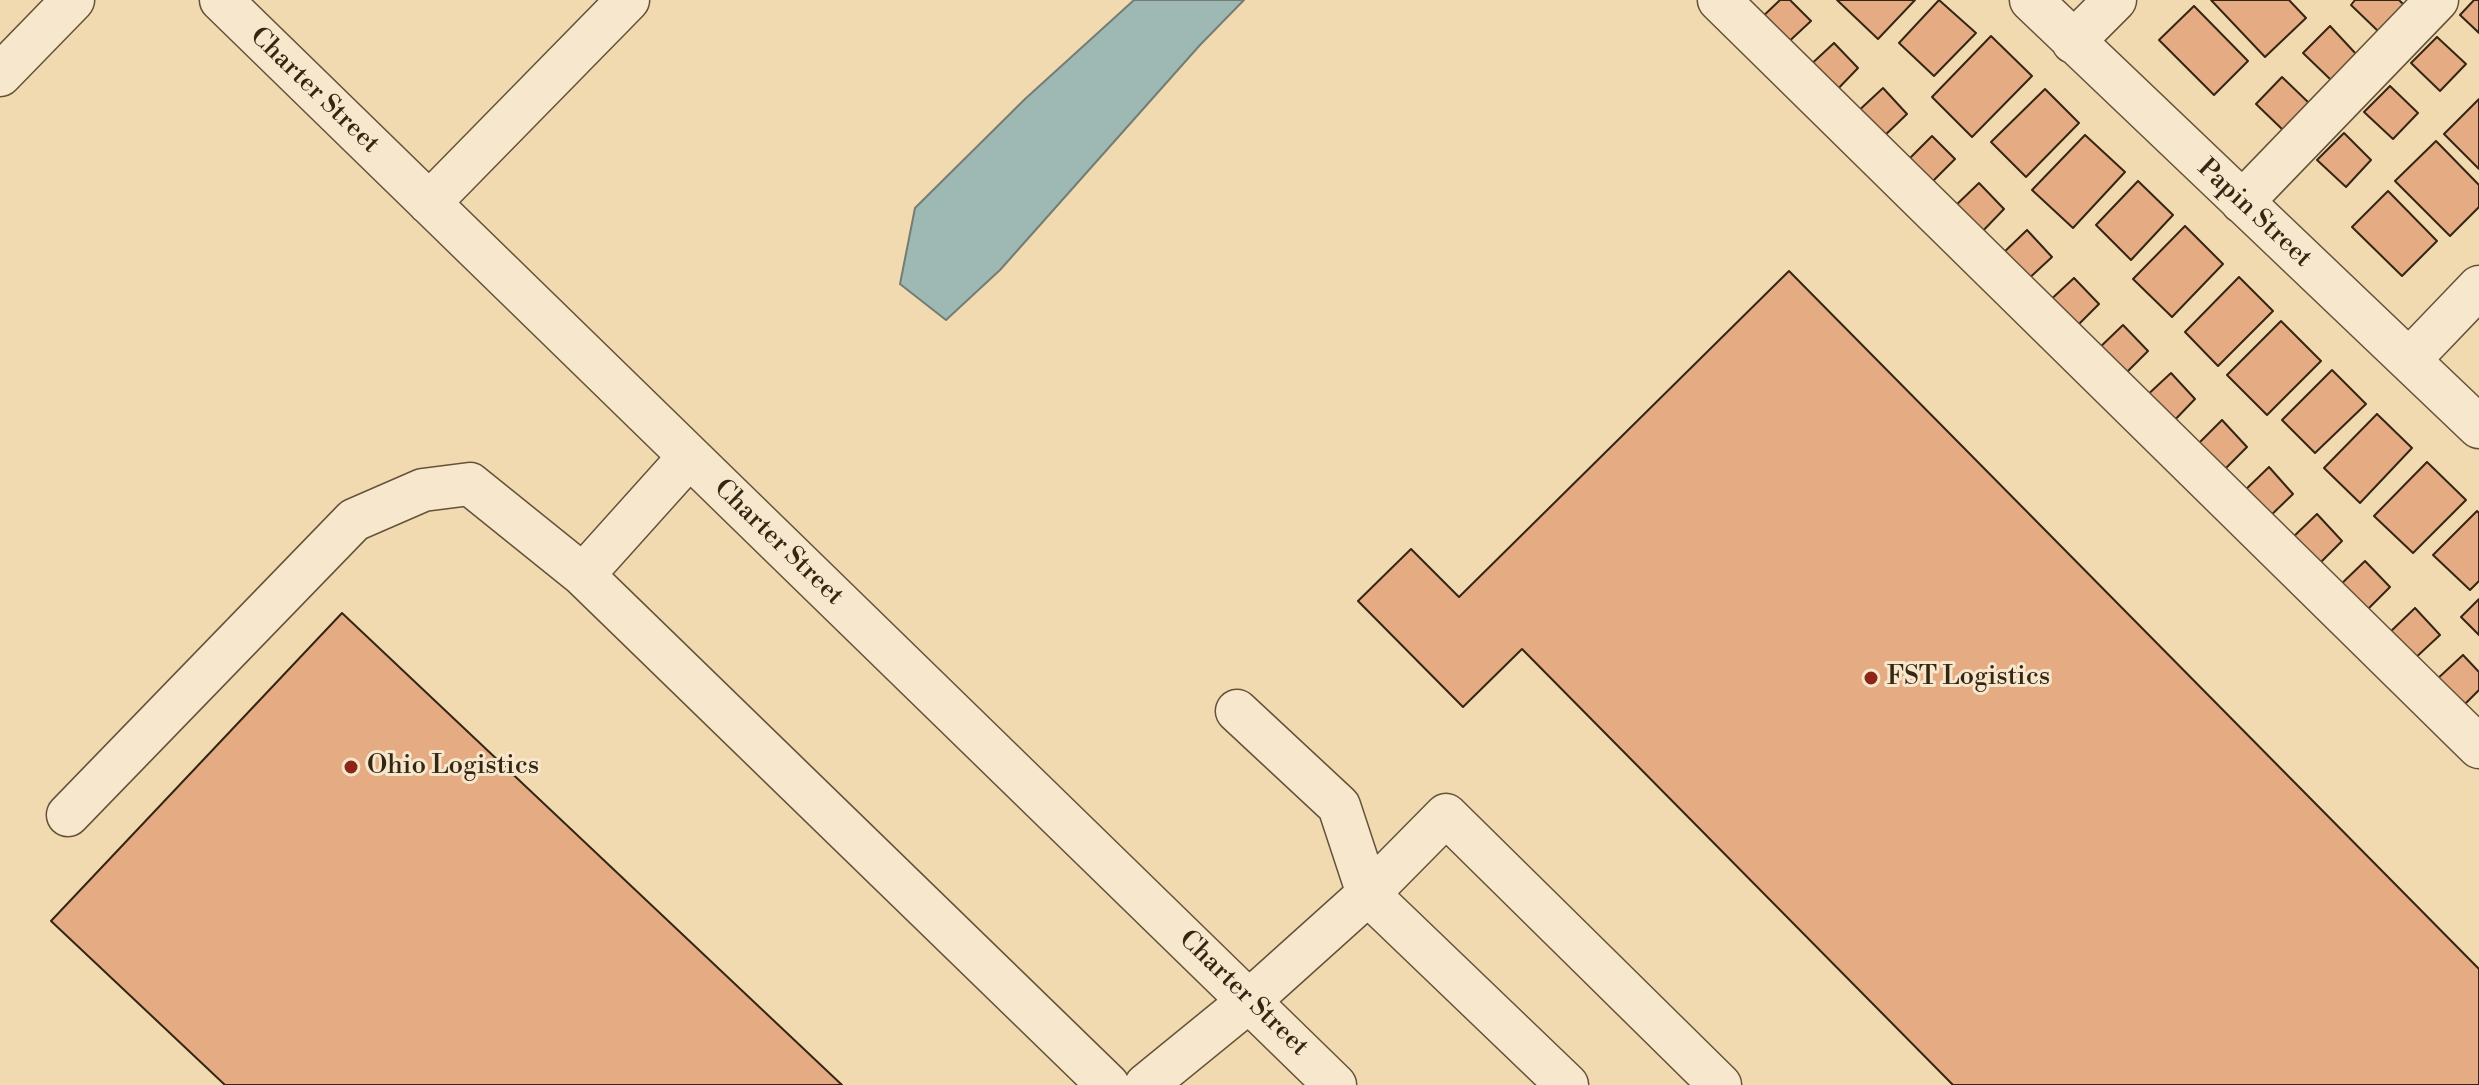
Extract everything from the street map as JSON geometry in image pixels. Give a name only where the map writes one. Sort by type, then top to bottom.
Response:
[{"type":"street","points":[[0,75],[75,0],[91,7],[109,0]]},
{"type":"street","name":"Charter Street","points":[[221,0],[1335,1085]]},
{"type":"street","points":[[429,203],[628,0]]},
{"type":"street","points":[[1719,0],[2479,747]]},
{"type":"street","name":"Papin Street","points":[[2031,0],[2479,427]]},
{"type":"street","points":[[2073,42],[2115,0]]},
{"type":"street","points":[[2242,202],[2437,0]]},
{"type":"street","points":[[2409,360],[2479,287]]},
{"type":"street","points":[[583,575],[689,457]]},
{"type":"street","points":[[68,815],[354,520],[423,490],[470,484],[583,575],[1108,1085]]},
{"type":"street","points":[[1237,711],[1339,806],[1368,894],[1567,1085]]},
{"type":"street","points":[[1146,1085],[1249,1001],[1368,894],[1446,815],[1720,1085]]},
{"type":"water","points":[[1134,0],[1244,0],[1200,45],[1000,270],[946,320],[900,284],[915,208],[1025,99]]},
{"type":"building","points":[[1780,0],[1790,0],[1811,21],[1783,47],[1758,21]]},
{"type":"building","points":[[1837,0],[1915,0],[1878,39]]},
{"type":"building","points":[[1939,0],[1976,33],[1934,76],[1899,43]]},
{"type":"building","points":[[2211,0],[2289,0],[2306,18],[2265,57]]},
{"type":"building","points":[[2355,0],[2399,0],[2404,5],[2379,32],[2351,5]]},
{"type":"building","points":[[2474,0],[2479,0],[2479,33],[2460,15]]},
{"type":"building","points":[[2194,6],[2248,61],[2214,95],[2159,40]]},
{"type":"building","points":[[2330,26],[2357,55],[2331,80],[2303,53]]},
{"type":"building","points":[[1991,36],[2032,76],[1972,137],[1932,97]]},
{"type":"building","points":[[2437,37],[2466,64],[2440,91],[2411,63]]},
{"type":"building","points":[[1834,43],[1858,68],[1832,95],[1806,69]]},
{"type":"building","points":[[2282,77],[2309,103],[2283,130],[2256,104]]},
{"type":"building","points":[[2390,86],[2418,113],[2393,139],[2364,112]]},
{"type":"building","points":[[1883,88],[1907,114],[1879,141],[1854,115]]},
{"type":"building","points":[[2045,89],[2079,123],[2026,177],[1991,142]]},
{"type":"building","points":[[2479,99],[2479,169],[2444,134]]},
{"type":"building","points":[[2344,133],[2371,160],[2346,187],[2317,160]]},
{"type":"building","points":[[2085,135],[2125,172],[2073,228],[2032,190]]},
{"type":"building","points":[[1932,136],[1955,159],[1929,185],[1906,162]]},
{"type":"building","points":[[2436,141],[2479,185],[2479,207],[2450,236],[2395,181]]},
{"type":"building","points":[[2138,181],[2173,215],[2131,260],[2096,225]]},
{"type":"building","points":[[1979,183],[2004,209],[1978,236],[1952,209]]},
{"type":"building","points":[[2388,191],[2437,241],[2402,276],[2352,227]]},
{"type":"building","points":[[2185,226],[2223,264],[2172,317],[2133,279]]},
{"type":"building","points":[[2027,230],[2052,257],[2024,283],[1999,257]]},
{"type":"building","name":"FST Logistics","points":[[1789,271],[2479,969],[2479,1085],[1953,1085],[1522,649],[1463,707],[1358,601],[1411,549],[1459,597]]},
{"type":"building","points":[[2239,277],[2273,311],[2218,366],[2185,332]]},
{"type":"building","points":[[2074,278],[2099,304],[2072,331],[2046,304]]},
{"type":"building","points":[[2281,321],[2321,361],[2267,415],[2227,375]]},
{"type":"building","points":[[2123,325],[2148,351],[2121,378],[2095,352]]},
{"type":"building","points":[[2332,370],[2366,404],[2315,453],[2282,420]]},
{"type":"building","points":[[2171,373],[2195,399],[2169,426],[2143,399]]},
{"type":"building","points":[[2377,414],[2412,448],[2360,503],[2324,468]]},
{"type":"building","points":[[2222,420],[2247,447],[2221,473],[2195,447]]},
{"type":"building","points":[[2427,462],[2466,500],[2413,553],[2374,516]]},
{"type":"building","points":[[2269,467],[2293,494],[2266,520],[2241,494]]},
{"type":"building","points":[[2477,511],[2479,581],[2470,590],[2433,555]]},
{"type":"building","points":[[2317,514],[2342,541],[2315,568],[2289,541]]},
{"type":"building","points":[[2365,561],[2390,587],[2363,614],[2337,588]]},
{"type":"building","points":[[2479,599],[2479,635],[2461,617]]},
{"type":"building","points":[[2415,608],[2440,635],[2412,661],[2387,635]]},
{"type":"building","name":"Ohio Logistics","points":[[342,613],[842,1085],[225,1085],[51,921]]},
{"type":"building","points":[[2463,655],[2479,672],[2479,690],[2461,708],[2435,681]]},
{"type":"place","name":"FST Logistics","points":[[1871,678]]},
{"type":"place","name":"Ohio Logistics","points":[[351,767]]}]
